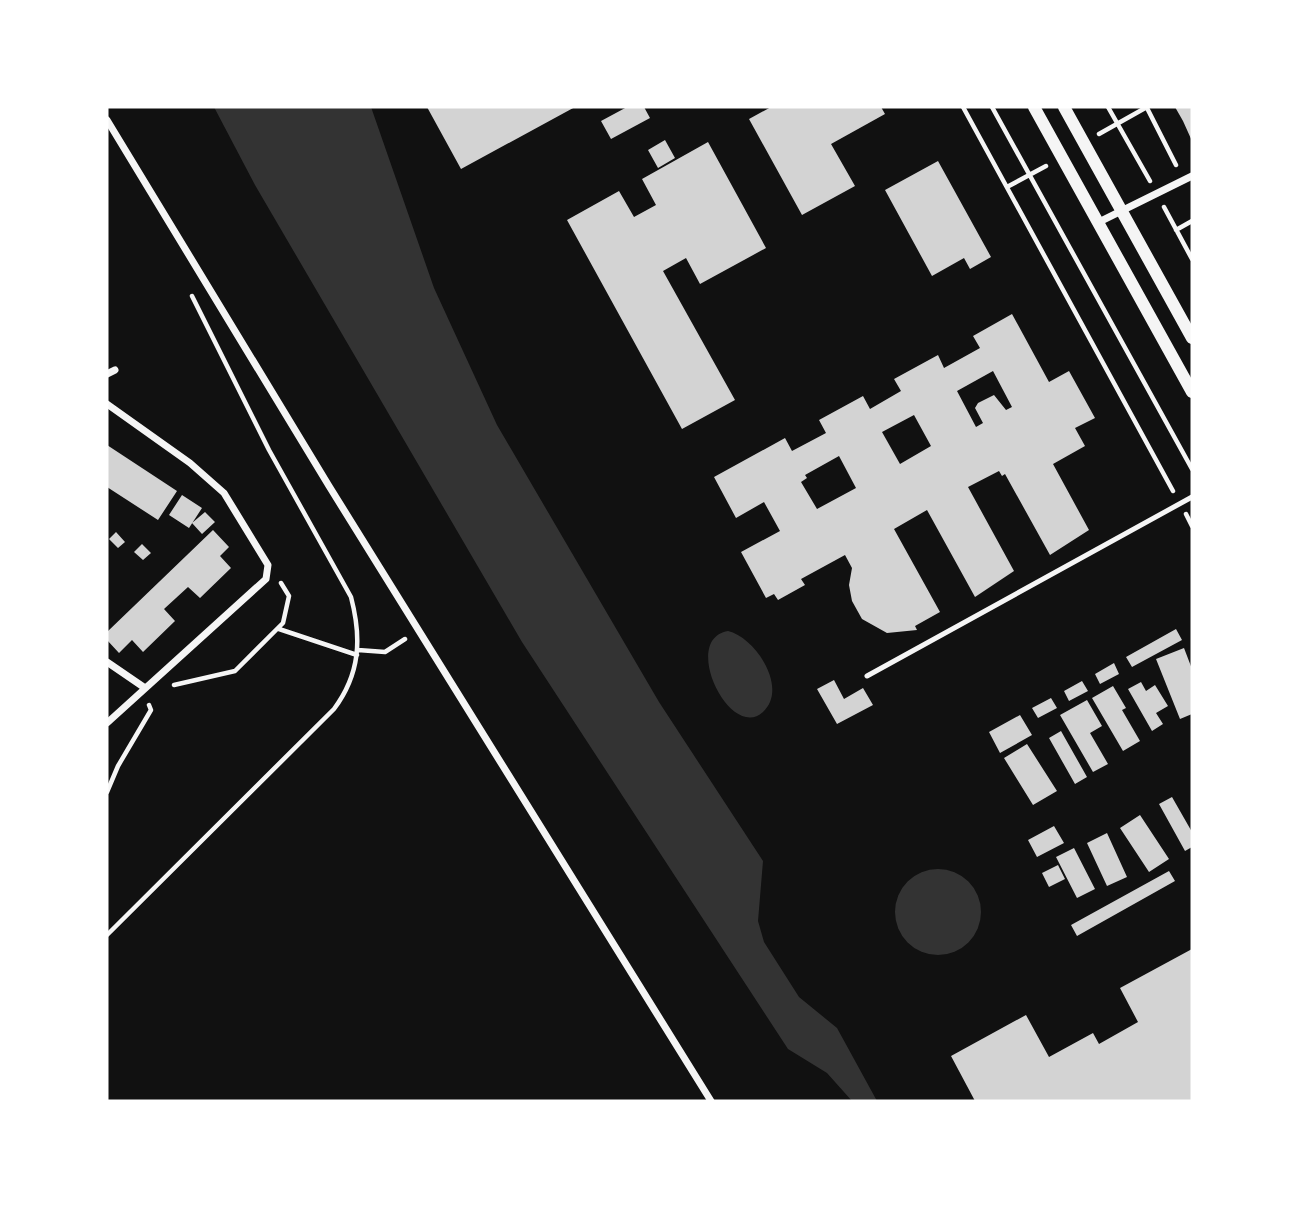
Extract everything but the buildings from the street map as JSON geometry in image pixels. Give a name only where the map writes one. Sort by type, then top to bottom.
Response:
[{"type":"street","points":[[1034,107],[1192,392]]},
{"type":"street","points":[[1064,107],[1192,338]]},
{"type":"street","points":[[107,120],[329,486],[711,1101]]},
{"type":"street","points":[[1099,222],[1192,176]]},
{"type":"street","points":[[107,374],[115,370]]},
{"type":"street","points":[[107,404],[190,463],[224,494],[268,565],[265,579],[107,723]]},
{"type":"street","points":[[107,662],[145,688]]},
{"type":"lane","points":[[867,676],[1192,496]]},
{"type":"path","points":[[963,107],[1192,526]]},
{"type":"path","points":[[992,107],[1192,469]]},
{"type":"path","points":[[1117,124],[1147,107],[1184,180]]},
{"type":"path","points":[[1007,187],[1029,176]]},
{"type":"path","points":[[1176,230],[1192,221]]},
{"type":"path","points":[[107,792],[118,765],[151,710],[145,688],[186,684],[235,671],[283,623],[289,596],[268,565]]},
{"type":"path","points":[[278,628],[357,653],[385,652],[412,635]]},
{"type":"shaded area","points":[[214,107],[371,107],[434,288],[497,425],[659,702],[763,861],[758,921],[764,942],[799,997],[837,1028],[877,1101],[852,1101],[827,1073],[788,1049],[522,642],[255,185]]},
{"type":"shaded area","points":[[728,631],[749,643],[758,653],[770,677],[770,702],[763,712],[750,717],[737,713],[725,702],[715,686],[709,668],[709,651],[714,638]]},
{"type":"shaded area","points":[[938,869],[955,872],[969,881],[978,895],[981,912],[978,929],[969,943],[955,952],[938,955],[921,952],[907,943],[898,929],[895,912],[898,895],[907,881],[921,872]]}]
